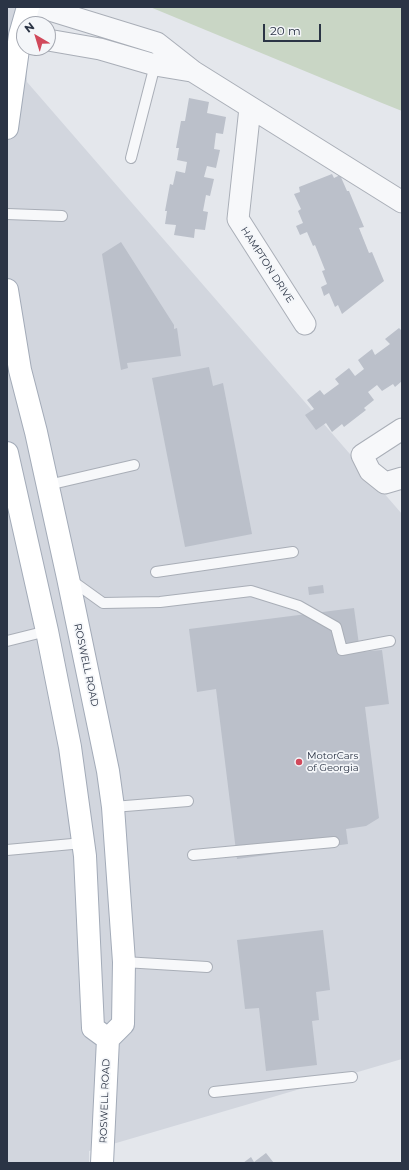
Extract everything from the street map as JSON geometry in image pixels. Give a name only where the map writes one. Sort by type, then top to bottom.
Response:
[{"type":"main road","points":[[7,128],[16,43]]},
{"type":"main road","name":"ROSWELL ROAD","points":[[7,290],[20,370],[36,432],[68,578],[108,771],[113,807],[124,962],[123,1024],[108,1040],[102,1163]]},
{"type":"main road","points":[[7,453],[70,747],[85,856],[93,1028],[108,1040]]},
{"type":"street","points":[[40,7],[157,43],[194,72],[402,202]]},
{"type":"street","points":[[56,41],[100,49],[155,65],[194,72]]},
{"type":"street","name":"HAMPTON DRIVE","points":[[250,108],[238,219],[305,324]]},
{"type":"street","points":[[402,429],[362,455],[370,471],[385,483],[402,478]]},
{"type":"lane","points":[[131,158],[155,65]]},
{"type":"lane","points":[[7,214],[62,216]]},
{"type":"lane","points":[[48,485],[134,465]]},
{"type":"lane","points":[[156,572],[293,552]]},
{"type":"lane","points":[[68,578],[103,603],[160,602],[251,590],[299,606],[336,627],[342,650],[390,641]]},
{"type":"lane","points":[[7,641],[46,631]]},
{"type":"lane","points":[[113,807],[188,801]]},
{"type":"lane","points":[[193,855],[334,842]]},
{"type":"lane","points":[[7,850],[83,843]]},
{"type":"lane","points":[[124,962],[207,967]]},
{"type":"lane","points":[[214,1092],[352,1077]]},
{"type":"shaded area","points":[[7,7],[26,7],[26,16],[16,16],[16,56],[27,56],[27,82],[402,514],[402,1059],[89,1151],[89,1163],[7,1163]]},
{"type":"green space","points":[[150,7],[402,7],[402,111],[382,103]]},
{"type":"building","points":[[189,98],[209,102],[207,113],[226,117],[223,134],[216,133],[214,149],[220,150],[216,168],[207,166],[204,177],[214,179],[210,196],[206,195],[203,211],[208,212],[205,230],[195,229],[194,238],[174,235],[176,225],[165,224],[167,211],[165,211],[170,184],[173,185],[176,171],[185,173],[187,162],[177,160],[179,148],[176,148],[181,121],[185,121]]},
{"type":"building","points":[[332,174],[334,178],[340,175],[347,191],[349,191],[364,227],[359,228],[369,253],[372,252],[384,281],[342,314],[338,305],[335,307],[329,293],[324,296],[321,287],[327,284],[322,271],[325,270],[315,245],[313,246],[307,232],[300,235],[296,226],[303,223],[298,211],[301,209],[294,194],[300,192],[299,187]]},
{"type":"building","points":[[121,242],[174,325],[174,329],[177,328],[181,356],[127,363],[128,368],[121,370],[102,254]]},
{"type":"building","points":[[399,328],[402,331],[402,381],[395,387],[393,384],[382,391],[377,385],[368,392],[374,400],[364,408],[366,410],[344,427],[342,424],[332,432],[326,423],[316,430],[305,415],[314,409],[307,400],[320,390],[324,395],[339,384],[335,379],[349,368],[355,376],[364,369],[358,360],[372,349],[375,355],[390,344],[385,339]]},
{"type":"building","points":[[209,367],[213,386],[223,383],[252,534],[185,547],[152,378]]},
{"type":"building","points":[[323,585],[324,593],[309,595],[308,587]]},
{"type":"building","name":"MotorCars of Georgia","points":[[354,608],[360,652],[382,650],[389,704],[365,707],[379,818],[366,826],[346,829],[348,844],[237,859],[216,689],[197,692],[189,629]]},
{"type":"building","points":[[323,930],[330,990],[316,992],[319,1020],[312,1021],[317,1065],[266,1071],[259,1008],[245,1009],[237,940]]},
{"type":"building","points":[[266,1153],[274,1163],[243,1163],[251,1157],[254,1162]]},
{"type":"place","name":"MotorCars of Georgia","points":[[299,762]]}]
